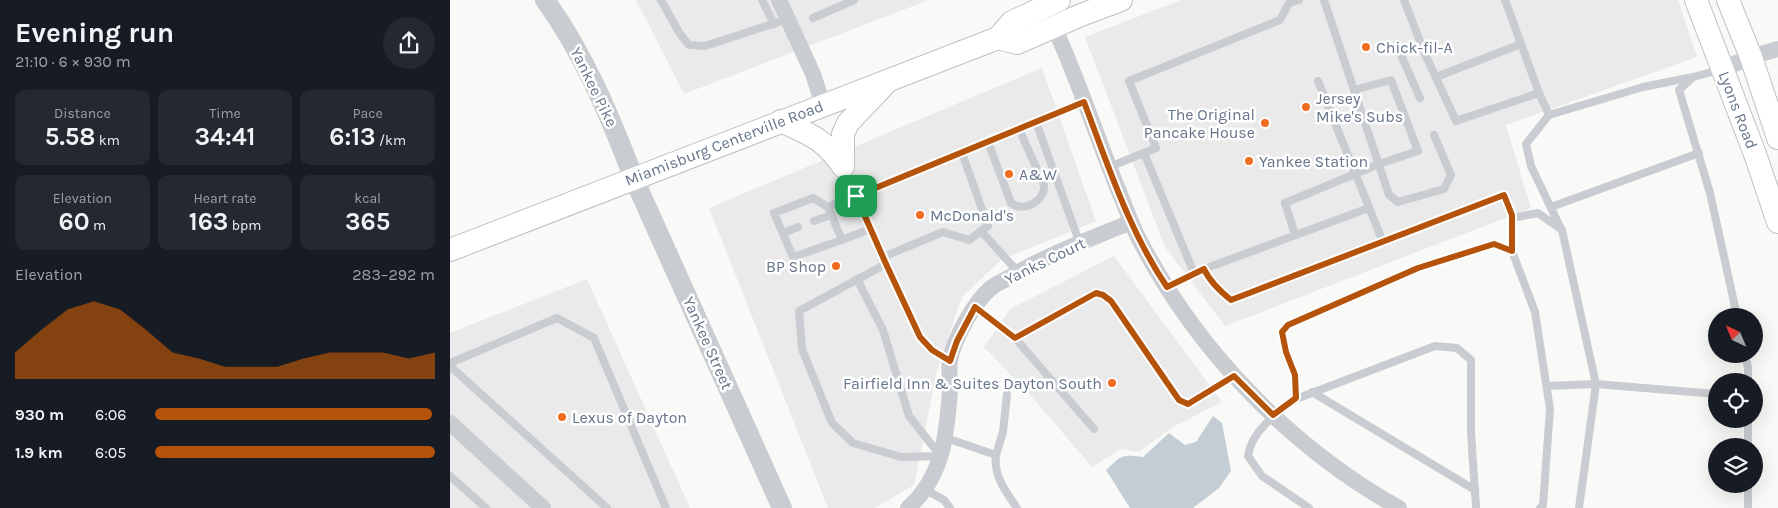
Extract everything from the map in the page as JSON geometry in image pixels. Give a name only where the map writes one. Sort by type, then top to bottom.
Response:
[{"type":"main road","points":[[1054,27],[1054,19],[1063,12],[1077,6],[1083,0]]},
{"type":"main road","name":"Miamisburg Centerville Road","points":[[450,250],[890,78],[1001,39],[1017,43],[1121,0]]},
{"type":"main road","name":"Lyons Road","points":[[1696,0],[1755,154],[1778,222]]},
{"type":"main road","name":"Lyons Road","points":[[1728,0],[1751,57],[1778,138]]},
{"type":"main road","name":"Miamisburg Centerville Road","points":[[1001,39],[1012,22],[1053,1]]},
{"type":"main road","points":[[843,166],[843,134],[848,123],[867,102],[883,89],[890,78]]},
{"type":"main road","points":[[781,121],[815,136],[831,150],[843,166]]},
{"type":"street","name":"Yankee Pike","points":[[545,0],[565,29],[583,61],[613,123],[634,178]]},
{"type":"street","points":[[779,0],[781,21],[813,74],[822,105]]},
{"type":"street","points":[[1054,27],[1137,237],[1167,287],[1202,338],[1234,376],[1273,415],[1306,444],[1376,495],[1399,508]]},
{"type":"street","points":[[1722,69],[1751,57],[1778,49]]},
{"type":"street","name":"Yankee Street","points":[[634,178],[782,508]]},
{"type":"street","name":"Yanks Court","points":[[908,508],[926,490],[941,456],[946,438],[950,361],[957,341],[975,307],[991,288],[1018,272],[1131,222]]},
{"type":"street","points":[[451,425],[543,508]]},
{"type":"lane","points":[[661,0],[680,34],[690,44],[705,46],[781,21],[762,0]]},
{"type":"lane","points":[[814,18],[854,0]]},
{"type":"lane","points":[[1109,167],[1132,156],[1156,148],[1129,80],[1280,20],[1290,3],[1299,0]]},
{"type":"lane","points":[[1324,0],[1389,195],[1398,202],[1444,189],[1451,175],[1434,135]]},
{"type":"lane","points":[[1404,0],[1425,54],[1456,122],[1539,93]]},
{"type":"lane","points":[[1505,0],[1549,115]]},
{"type":"lane","points":[[1436,77],[1521,44]]},
{"type":"lane","points":[[1397,46],[1420,98]]},
{"type":"lane","points":[[1579,508],[1596,384],[1562,230],[1531,166],[1526,144],[1549,115],[1643,87],[1722,69]]},
{"type":"lane","points":[[1693,77],[1679,90],[1710,193],[1735,308]]},
{"type":"lane","points":[[1295,235],[1285,203],[1379,164],[1418,151],[1391,80],[1354,90]]},
{"type":"lane","points":[[1318,81],[1383,242]]},
{"type":"lane","points":[[814,221],[856,196],[1084,102]]},
{"type":"lane","points":[[1036,122],[1080,244]]},
{"type":"lane","points":[[988,142],[1011,203],[1020,207],[1033,203],[1043,194],[1044,185],[1020,129]]},
{"type":"lane","points":[[1144,152],[1194,273]]},
{"type":"lane","points":[[941,456],[901,457],[852,443],[832,423],[802,349],[799,311],[857,280],[884,261],[943,232],[969,240],[988,226],[962,153]]},
{"type":"lane","points":[[1551,208],[1699,153]]},
{"type":"lane","points":[[843,166],[884,261],[920,337],[932,350],[950,361]]},
{"type":"lane","points":[[1204,269],[1219,290],[1231,300],[1504,195],[1512,218],[1512,251],[1535,312],[1550,410],[1543,505],[1540,508]]},
{"type":"lane","points":[[842,240],[829,211],[813,198],[774,213],[793,257],[842,240],[870,229]]},
{"type":"lane","points":[[1167,287],[1204,269],[1369,208]]},
{"type":"lane","points":[[1512,218],[1538,213],[1562,230]]},
{"type":"lane","points":[[783,233],[798,227]]},
{"type":"lane","points":[[981,231],[1018,272]]},
{"type":"lane","points":[[1296,398],[1295,375],[1286,352],[1282,332],[1288,325],[1427,266],[1494,244],[1512,251]]},
{"type":"lane","points":[[857,280],[883,330],[908,416],[941,456]]},
{"type":"lane","points":[[1015,338],[1096,293],[1103,295],[1111,301],[1179,400],[1188,404],[1234,376]]},
{"type":"lane","points":[[975,307],[1015,338],[1094,429]]},
{"type":"lane","points":[[607,508],[450,364],[557,318],[594,338],[666,508]]},
{"type":"lane","points":[[1309,508],[1262,476],[1248,456],[1252,441],[1273,415],[1296,398],[1435,346],[1456,348],[1471,360],[1471,432],[1478,508]]},
{"type":"lane","points":[[1547,386],[1596,384],[1708,393]]},
{"type":"lane","points":[[1312,392],[1475,490]]},
{"type":"lane","points":[[1007,394],[1003,432],[994,466],[1003,487],[1017,508]]},
{"type":"lane","points":[[946,438],[996,455]]},
{"type":"lane","points":[[450,476],[486,508]]},
{"type":"lane","points":[[926,490],[944,500],[950,508]]},
{"type":"lane","points":[[1748,493],[1748,508]]},
{"type":"shaded area","points":[[636,0],[929,0],[684,94]]},
{"type":"shaded area","points":[[1181,0],[1678,0],[1697,57],[1506,125],[1531,208],[1225,326],[1165,247],[1085,37]]},
{"type":"shaded area","points":[[1042,68],[1096,221],[1001,260],[962,297],[937,370],[914,485],[875,508],[828,508],[709,208]]},
{"type":"shaded area","points":[[1114,256],[1222,402],[1171,428],[1139,452],[1121,449],[1092,467],[1031,396],[984,347],[1010,309]]},
{"type":"shaded area","points":[[587,279],[690,508],[450,508],[450,333]]},
{"type":"shaded area","points":[[1213,416],[1222,423],[1231,471],[1219,488],[1193,508],[1130,508],[1106,470],[1122,457],[1143,457],[1169,433],[1185,445],[1196,442]]},
{"type":"place","name":"Chick-fil-A","points":[[1366,47]]},
{"type":"place","name":"Jersey Mike's Subs","points":[[1306,107]]},
{"type":"place","name":"The Original Pancake House","points":[[1265,123]]},
{"type":"place","name":"Yankee Station","points":[[1249,161]]},
{"type":"place","name":"A&W","points":[[1009,174]]},
{"type":"place","name":"McDonald's","points":[[920,215]]},
{"type":"place","name":"BP Shop","points":[[836,266]]},
{"type":"place","name":"Fairfield Inn & Suites Dayton South","points":[[1112,383]]},
{"type":"place","name":"Lexus of Dayton","points":[[562,417]]},
{"type":"route","points":[[1084,102],[1137,237],[1167,287],[1204,269],[1219,290],[1231,300],[1504,195],[1512,215],[1512,251],[1494,244],[1418,268],[1288,325],[1282,332],[1286,352],[1295,375],[1296,398],[1273,415],[1234,376],[1188,404],[1179,400],[1111,301],[1103,295],[1096,293],[1015,338],[975,307],[957,341],[950,361],[932,350],[920,337],[856,196],[1084,102]]}]
